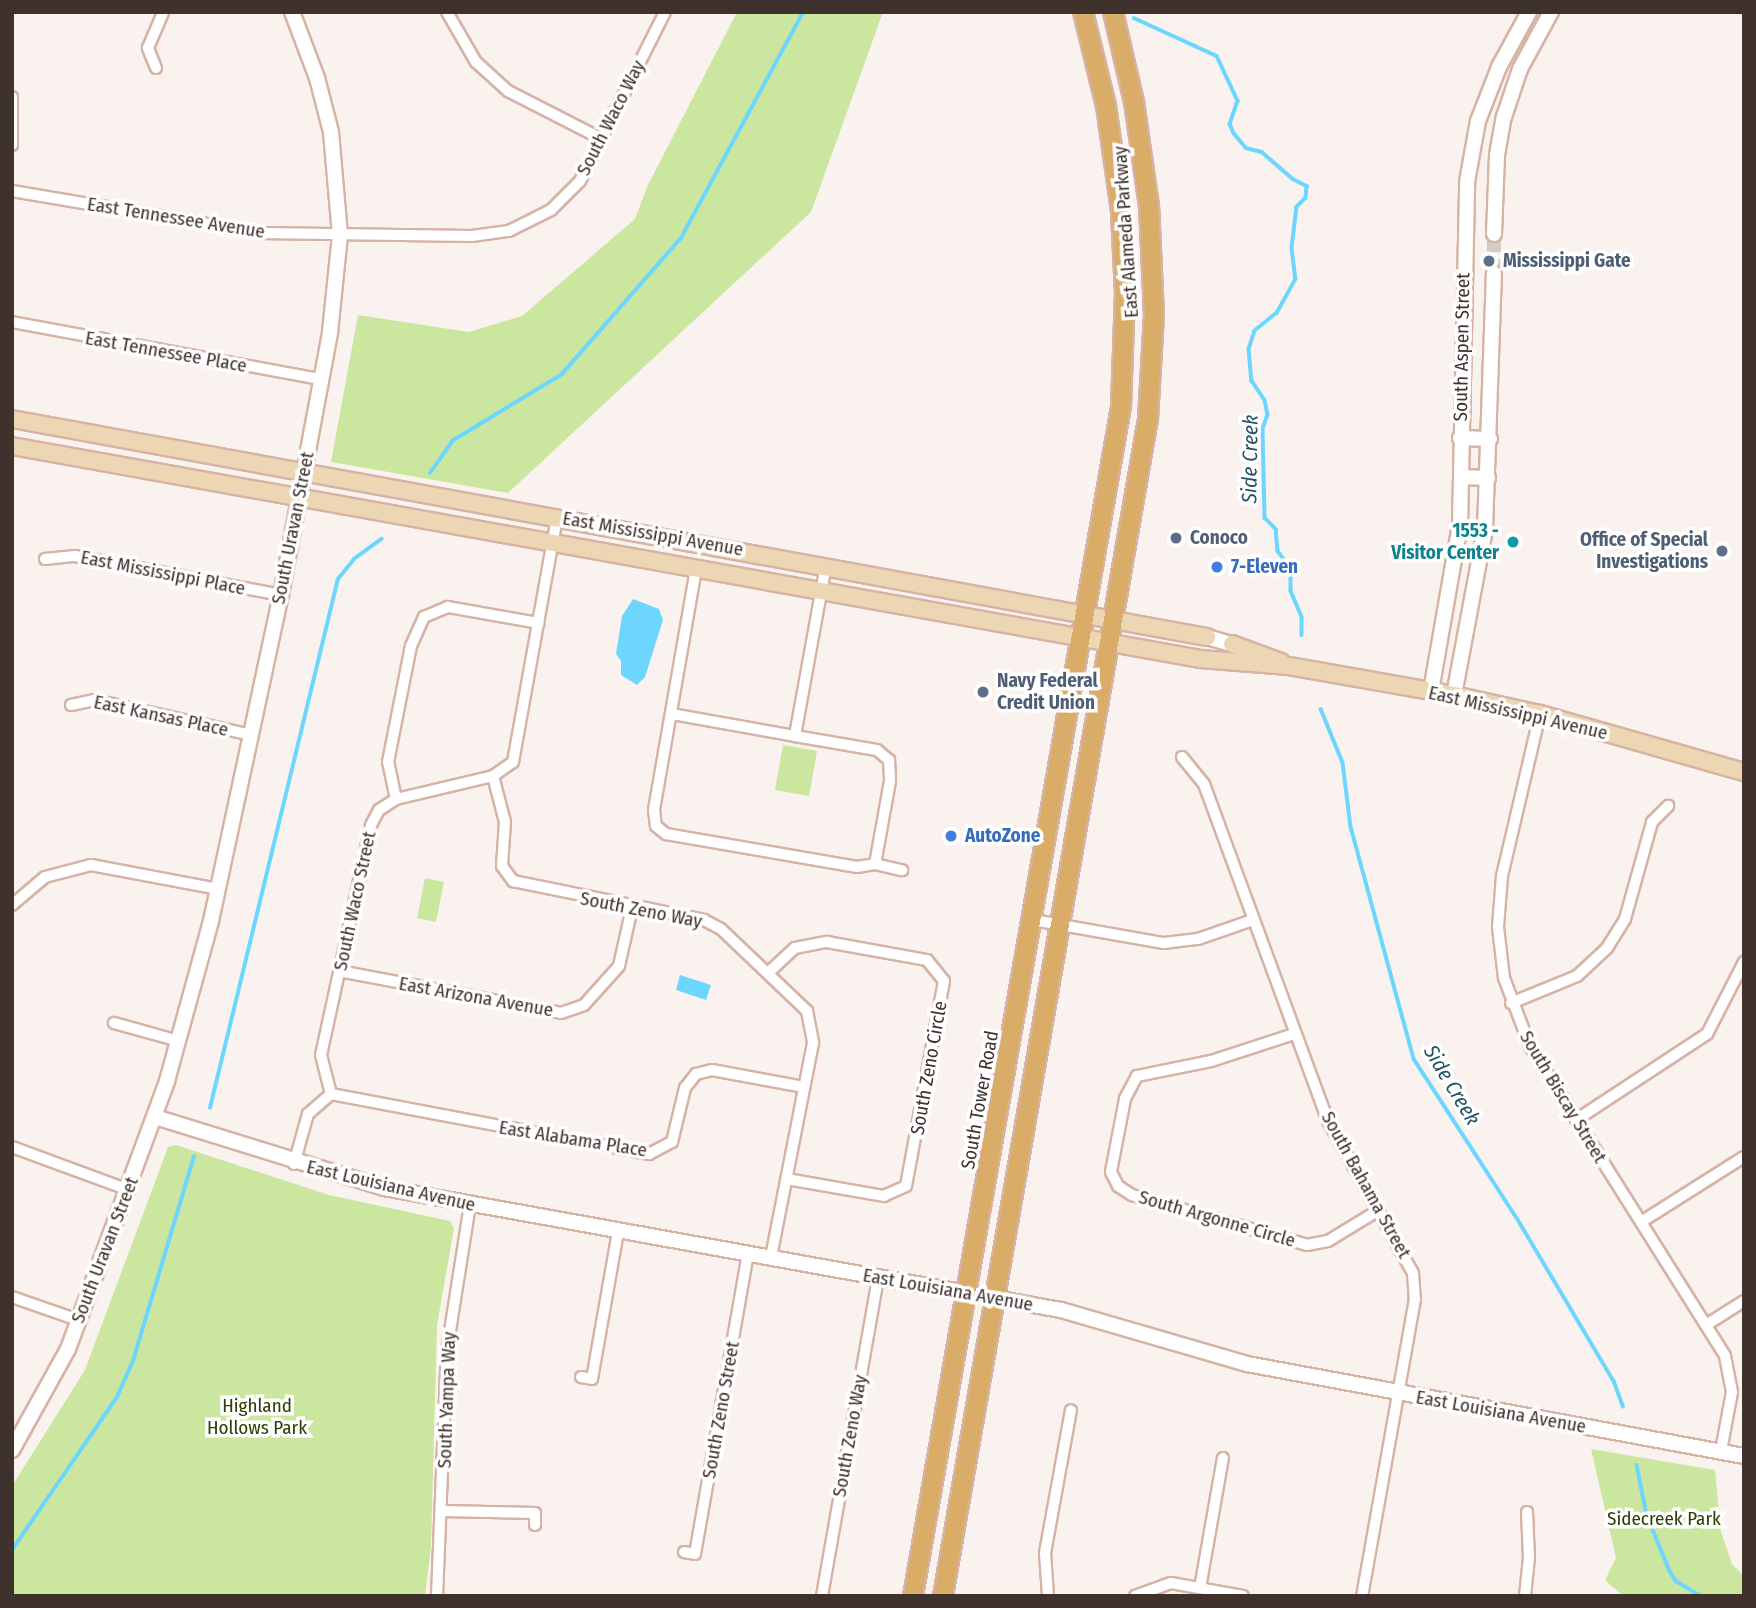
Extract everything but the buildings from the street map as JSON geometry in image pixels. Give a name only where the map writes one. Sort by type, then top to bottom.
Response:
[{"type":"main road","name":"East Alameda Parkway","points":[[1083,12],[1115,159],[1125,313],[1116,447],[1087,612]]},
{"type":"main road","name":"East Alameda Parkway","points":[[1113,12],[1134,102],[1149,206],[1154,315],[1148,419],[1115,617]]},
{"type":"main road","points":[[1125,313],[1135,341],[1131,403],[1148,419]]},
{"type":"main road","name":"East Mississippi Avenue","points":[[12,419],[1115,617],[1207,636]]},
{"type":"main road","name":"East Mississippi Avenue","points":[[12,446],[1110,643],[1225,662],[1289,666],[1454,695],[1540,714],[1744,772]]},
{"type":"main road","name":"South Tower Road","points":[[914,1596],[1087,612]]},
{"type":"main road","points":[[943,1596],[1115,617]]},
{"type":"main road","name":"East Mississippi Avenue","points":[[1232,644],[1289,666]]},
{"type":"street","points":[[156,68],[148,48],[163,12]]},
{"type":"street","name":"South Uravan Street","points":[[12,1450],[47,1393],[78,1320],[129,1190],[179,1041],[218,889],[300,498],[337,290],[340,235],[331,132],[317,78],[292,12]]},
{"type":"street","points":[[447,12],[466,48],[488,75],[523,100],[602,139]]},
{"type":"street","name":"South Waco Way","points":[[340,235],[472,236],[522,226],[567,196],[602,139],[665,12]]},
{"type":"street","name":"South Aspen Street","points":[[1432,691],[1458,550],[1471,151],[1499,67],[1529,12]]},
{"type":"street","points":[[1494,234],[1497,155],[1504,117],[1520,69],[1551,12]]},
{"type":"street","points":[[479,84],[488,75]]},
{"type":"street","points":[[12,97],[12,145]]},
{"type":"street","name":"East Tennessee Avenue","points":[[12,191],[239,231],[340,235]]},
{"type":"street","name":"South Aspen Street","points":[[1454,695],[1483,544],[1490,439],[1494,273]]},
{"type":"street","name":"East Tennessee Place","points":[[12,322],[321,379]]},
{"type":"street","points":[[1460,438],[1490,439]]},
{"type":"street","points":[[1461,477],[1488,478]]},
{"type":"street","points":[[539,623],[448,607],[425,617],[411,646],[388,762],[396,799],[493,775],[507,769],[517,754],[557,517]]},
{"type":"street","name":"East Mississippi Place","points":[[45,559],[75,556],[281,595]]},
{"type":"street","points":[[794,736],[827,565]]},
{"type":"street","points":[[696,569],[653,810],[656,826],[666,834],[857,867],[875,863],[902,870]]},
{"type":"street","name":"East Mississippi Avenue","points":[[1207,636],[1232,644]]},
{"type":"street","name":"East Kansas Place","points":[[71,705],[94,700],[252,735]]},
{"type":"street","points":[[672,713],[877,750],[889,760],[890,781],[875,863]]},
{"type":"street","name":"South Biscay Street","points":[[1540,714],[1499,901],[1500,953],[1511,1003],[1530,1046],[1725,1356],[1732,1381],[1721,1451]]},
{"type":"street","name":"South Bahama Street","points":[[1182,757],[1204,784],[1328,1121],[1407,1256],[1415,1286],[1362,1596]]},
{"type":"street","name":"South Zeno Way","points":[[493,775],[505,822],[500,856],[513,881],[632,908],[704,920],[721,929],[801,1001],[811,1023],[813,1043],[771,1258]]},
{"type":"street","name":"South Waco Street","points":[[331,1094],[321,1055],[371,825],[379,810],[396,799]]},
{"type":"street","points":[[1511,1003],[1577,976],[1607,948],[1628,909],[1652,822],[1668,806]]},
{"type":"street","points":[[15,897],[45,877],[91,865],[218,889]]},
{"type":"street","name":"East Arizona Avenue","points":[[339,971],[561,1013],[584,1005],[619,966],[632,908]]},
{"type":"street","points":[[1033,920],[1164,943],[1198,939],[1253,920]]},
{"type":"street","name":"South Zeno Circle","points":[[769,972],[795,948],[827,942],[927,960],[944,981],[906,1186],[884,1196],[787,1179]]},
{"type":"street","points":[[1576,1119],[1707,1034],[1744,962]]},
{"type":"street","points":[[114,1023],[179,1041]]},
{"type":"street","name":"South Argonne Circle","points":[[1294,1034],[1211,1061],[1137,1076],[1125,1099],[1111,1172],[1118,1186],[1132,1195],[1307,1245],[1328,1241],[1380,1210]]},
{"type":"street","name":"East Alabama Place","points":[[331,1094],[649,1154],[672,1142],[685,1088],[696,1074],[712,1070],[804,1087]]},
{"type":"street","points":[[294,1164],[308,1114],[331,1094]]},
{"type":"street","name":"East Louisiana Avenue","points":[[155,1117],[294,1164],[470,1205],[995,1297],[1105,1319],[1223,1359],[1744,1455]]},
{"type":"street","points":[[12,1147],[129,1190]]},
{"type":"street","points":[[1641,1222],[1744,1157]]},
{"type":"street","name":"South Yampa Way","points":[[438,1596],[447,1339],[470,1205]]},
{"type":"street","points":[[581,1377],[592,1379],[618,1231]]},
{"type":"street","name":"South Zeno Street","points":[[684,1552],[695,1555],[748,1254]]},
{"type":"street","name":"South Zeno Way","points":[[822,1596],[878,1277]]},
{"type":"street","points":[[12,1297],[78,1320]]},
{"type":"street","points":[[1706,1325],[1744,1301]]},
{"type":"street","points":[[1048,1596],[1045,1553],[1071,1410]]},
{"type":"street","points":[[1200,1588],[1223,1458]]},
{"type":"street","points":[[443,1511],[536,1513],[535,1525]]},
{"type":"street","points":[[1525,1596],[1527,1512]]},
{"type":"street","points":[[1135,1596],[1157,1585],[1200,1588],[1243,1596]]},
{"type":"green space","points":[[737,12],[883,12],[811,212],[508,493],[331,462],[358,315],[469,332],[522,316],[635,219],[647,187]]},
{"type":"green space","points":[[783,745],[817,751],[809,796],[775,790]]},
{"type":"green space","points":[[425,878],[444,882],[436,922],[417,918]]},
{"type":"green space","name":"Highland Hollows Park","points":[[176,1145],[329,1195],[450,1221],[454,1228],[437,1325],[431,1547],[425,1596],[12,1596],[12,1486],[85,1370],[168,1147]]},
{"type":"green space","name":"Sidecreek Park","points":[[1591,1449],[1715,1470],[1721,1532],[1732,1564],[1744,1576],[1744,1596],[1623,1596],[1605,1580],[1616,1558]]},
{"type":"water","points":[[633,599],[659,609],[663,620],[645,677],[637,685],[621,675],[621,661],[616,654],[622,616]]},
{"type":"water","points":[[680,975],[711,985],[706,1000],[676,990]]},
{"type":"waterway","points":[[430,473],[452,441],[562,374],[681,238],[803,12]]},
{"type":"waterway","name":"Side Creek","points":[[1134,18],[1217,56],[1238,101],[1230,124],[1234,133],[1246,148],[1262,152],[1293,179],[1307,186],[1306,198],[1297,207],[1292,248],[1296,279],[1277,313],[1255,331],[1249,349],[1252,381],[1265,400],[1268,415],[1263,429],[1265,518],[1276,529],[1278,551],[1291,569],[1291,591],[1302,617],[1302,635]]},
{"type":"waterway","points":[[210,1108],[338,579],[354,559],[382,539]]},
{"type":"waterway","name":"Side Creek","points":[[1321,709],[1343,763],[1351,827],[1414,1059],[1520,1223],[1614,1381],[1623,1406]]},
{"type":"waterway","points":[[12,1550],[117,1397],[133,1361],[194,1157]]},
{"type":"waterway","name":"Side Creek","points":[[1637,1465],[1647,1515],[1670,1571],[1676,1581],[1701,1596]]},
{"type":"tunnel","points":[[1494,234],[1494,273]]},
{"type":"place","name":"Mississippi Gate","points":[[1489,261]]},
{"type":"place","name":"Conoco","points":[[1176,538]]},
{"type":"place","name":"1553 - Visitor Center","points":[[1513,542]]},
{"type":"place","name":"Office of Special Investigations","points":[[1722,551]]},
{"type":"place","name":"7-Eleven","points":[[1217,567]]},
{"type":"place","name":"Navy Federal Credit Union","points":[[983,692]]},
{"type":"place","name":"AutoZone","points":[[951,836]]}]
